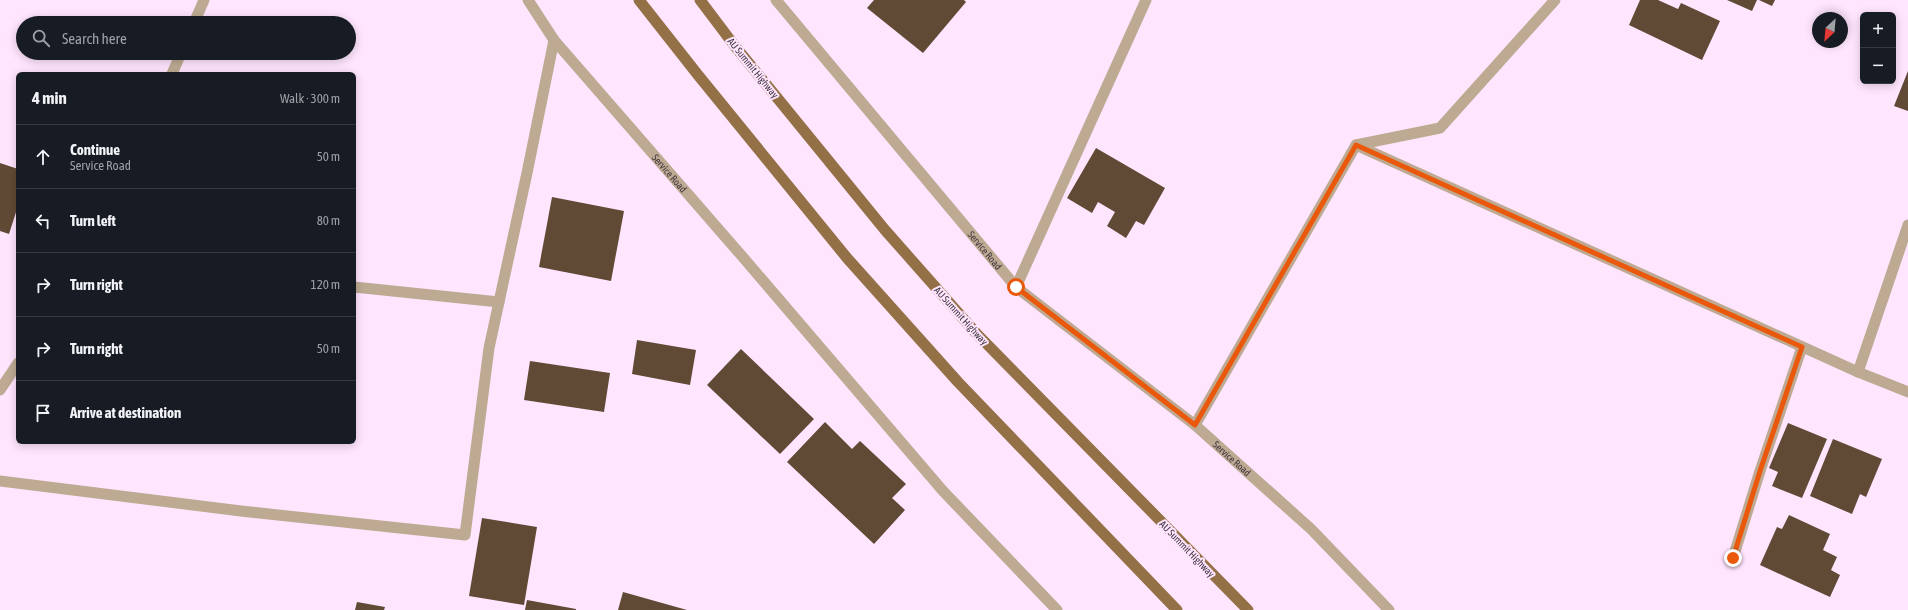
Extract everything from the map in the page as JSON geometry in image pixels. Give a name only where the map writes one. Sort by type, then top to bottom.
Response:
[{"type":"main road","points":[[639,0],[847,258],[958,382],[1177,610]]},
{"type":"main road","name":"AU Summit Highway","points":[[700,0],[734,45],[885,230],[976,333],[1248,610]]},
{"type":"street","points":[[197,16],[204,0]]},
{"type":"street","name":"Service Road","points":[[528,0],[554,40],[943,491],[1057,610]]},
{"type":"street","name":"Service Road","points":[[776,0],[1016,287],[1195,425],[1311,529],[1389,610]]},
{"type":"street","points":[[1016,287],[1146,0]]},
{"type":"street","points":[[1195,425],[1356,145],[1440,128],[1555,0]]},
{"type":"street","points":[[0,480],[241,511],[466,535],[489,348],[554,40]]},
{"type":"street","points":[[173,72],[178,60]]},
{"type":"street","points":[[1356,145],[1802,347],[1908,392]]},
{"type":"street","points":[[1858,372],[1908,225]]},
{"type":"street","points":[[356,287],[499,302]]},
{"type":"street","points":[[1733,558],[1760,471],[1802,347]]},
{"type":"street","points":[[0,390],[16,366]]},
{"type":"building","points":[[874,0],[964,0],[966,2],[923,53],[867,8]]},
{"type":"building","points":[[1640,0],[1658,0],[1678,9],[1681,3],[1720,21],[1702,60],[1629,25]]},
{"type":"building","points":[[1727,0],[1757,0],[1752,11]]},
{"type":"building","points":[[1759,0],[1775,0],[1772,6]]},
{"type":"building","points":[[1908,71],[1908,111],[1894,106]]},
{"type":"building","points":[[1096,148],[1165,188],[1144,225],[1136,221],[1126,238],[1107,226],[1115,212],[1098,202],[1092,213],[1067,198]]},
{"type":"building","points":[[0,163],[16,168],[16,212],[9,234],[0,231]]},
{"type":"building","points":[[552,197],[624,211],[611,281],[539,267]]},
{"type":"building","points":[[637,340],[696,350],[690,385],[632,374]]},
{"type":"building","points":[[741,349],[814,419],[780,454],[707,385]]},
{"type":"building","points":[[530,361],[610,373],[604,412],[524,400]]},
{"type":"building","points":[[825,422],[852,449],[860,441],[906,484],[892,498],[905,510],[874,544],[787,462]]},
{"type":"building","points":[[1788,423],[1827,439],[1802,498],[1772,486],[1778,472],[1769,468]]},
{"type":"building","points":[[1833,439],[1882,459],[1866,497],[1860,494],[1852,514],[1810,496]]},
{"type":"building","points":[[1789,515],[1830,534],[1823,550],[1837,557],[1831,570],[1840,575],[1830,597],[1760,565],[1777,527],[1782,529]]},
{"type":"building","points":[[482,518],[537,527],[524,605],[469,596]]},
{"type":"building","points":[[623,592],[687,610],[618,610]]},
{"type":"building","points":[[527,600],[576,609],[576,610],[525,610]]},
{"type":"building","points":[[357,602],[385,607],[384,610],[355,610]]},
{"type":"route","points":[[1016,287],[1195,425],[1356,145],[1802,347],[1760,471],[1733,558]]}]
